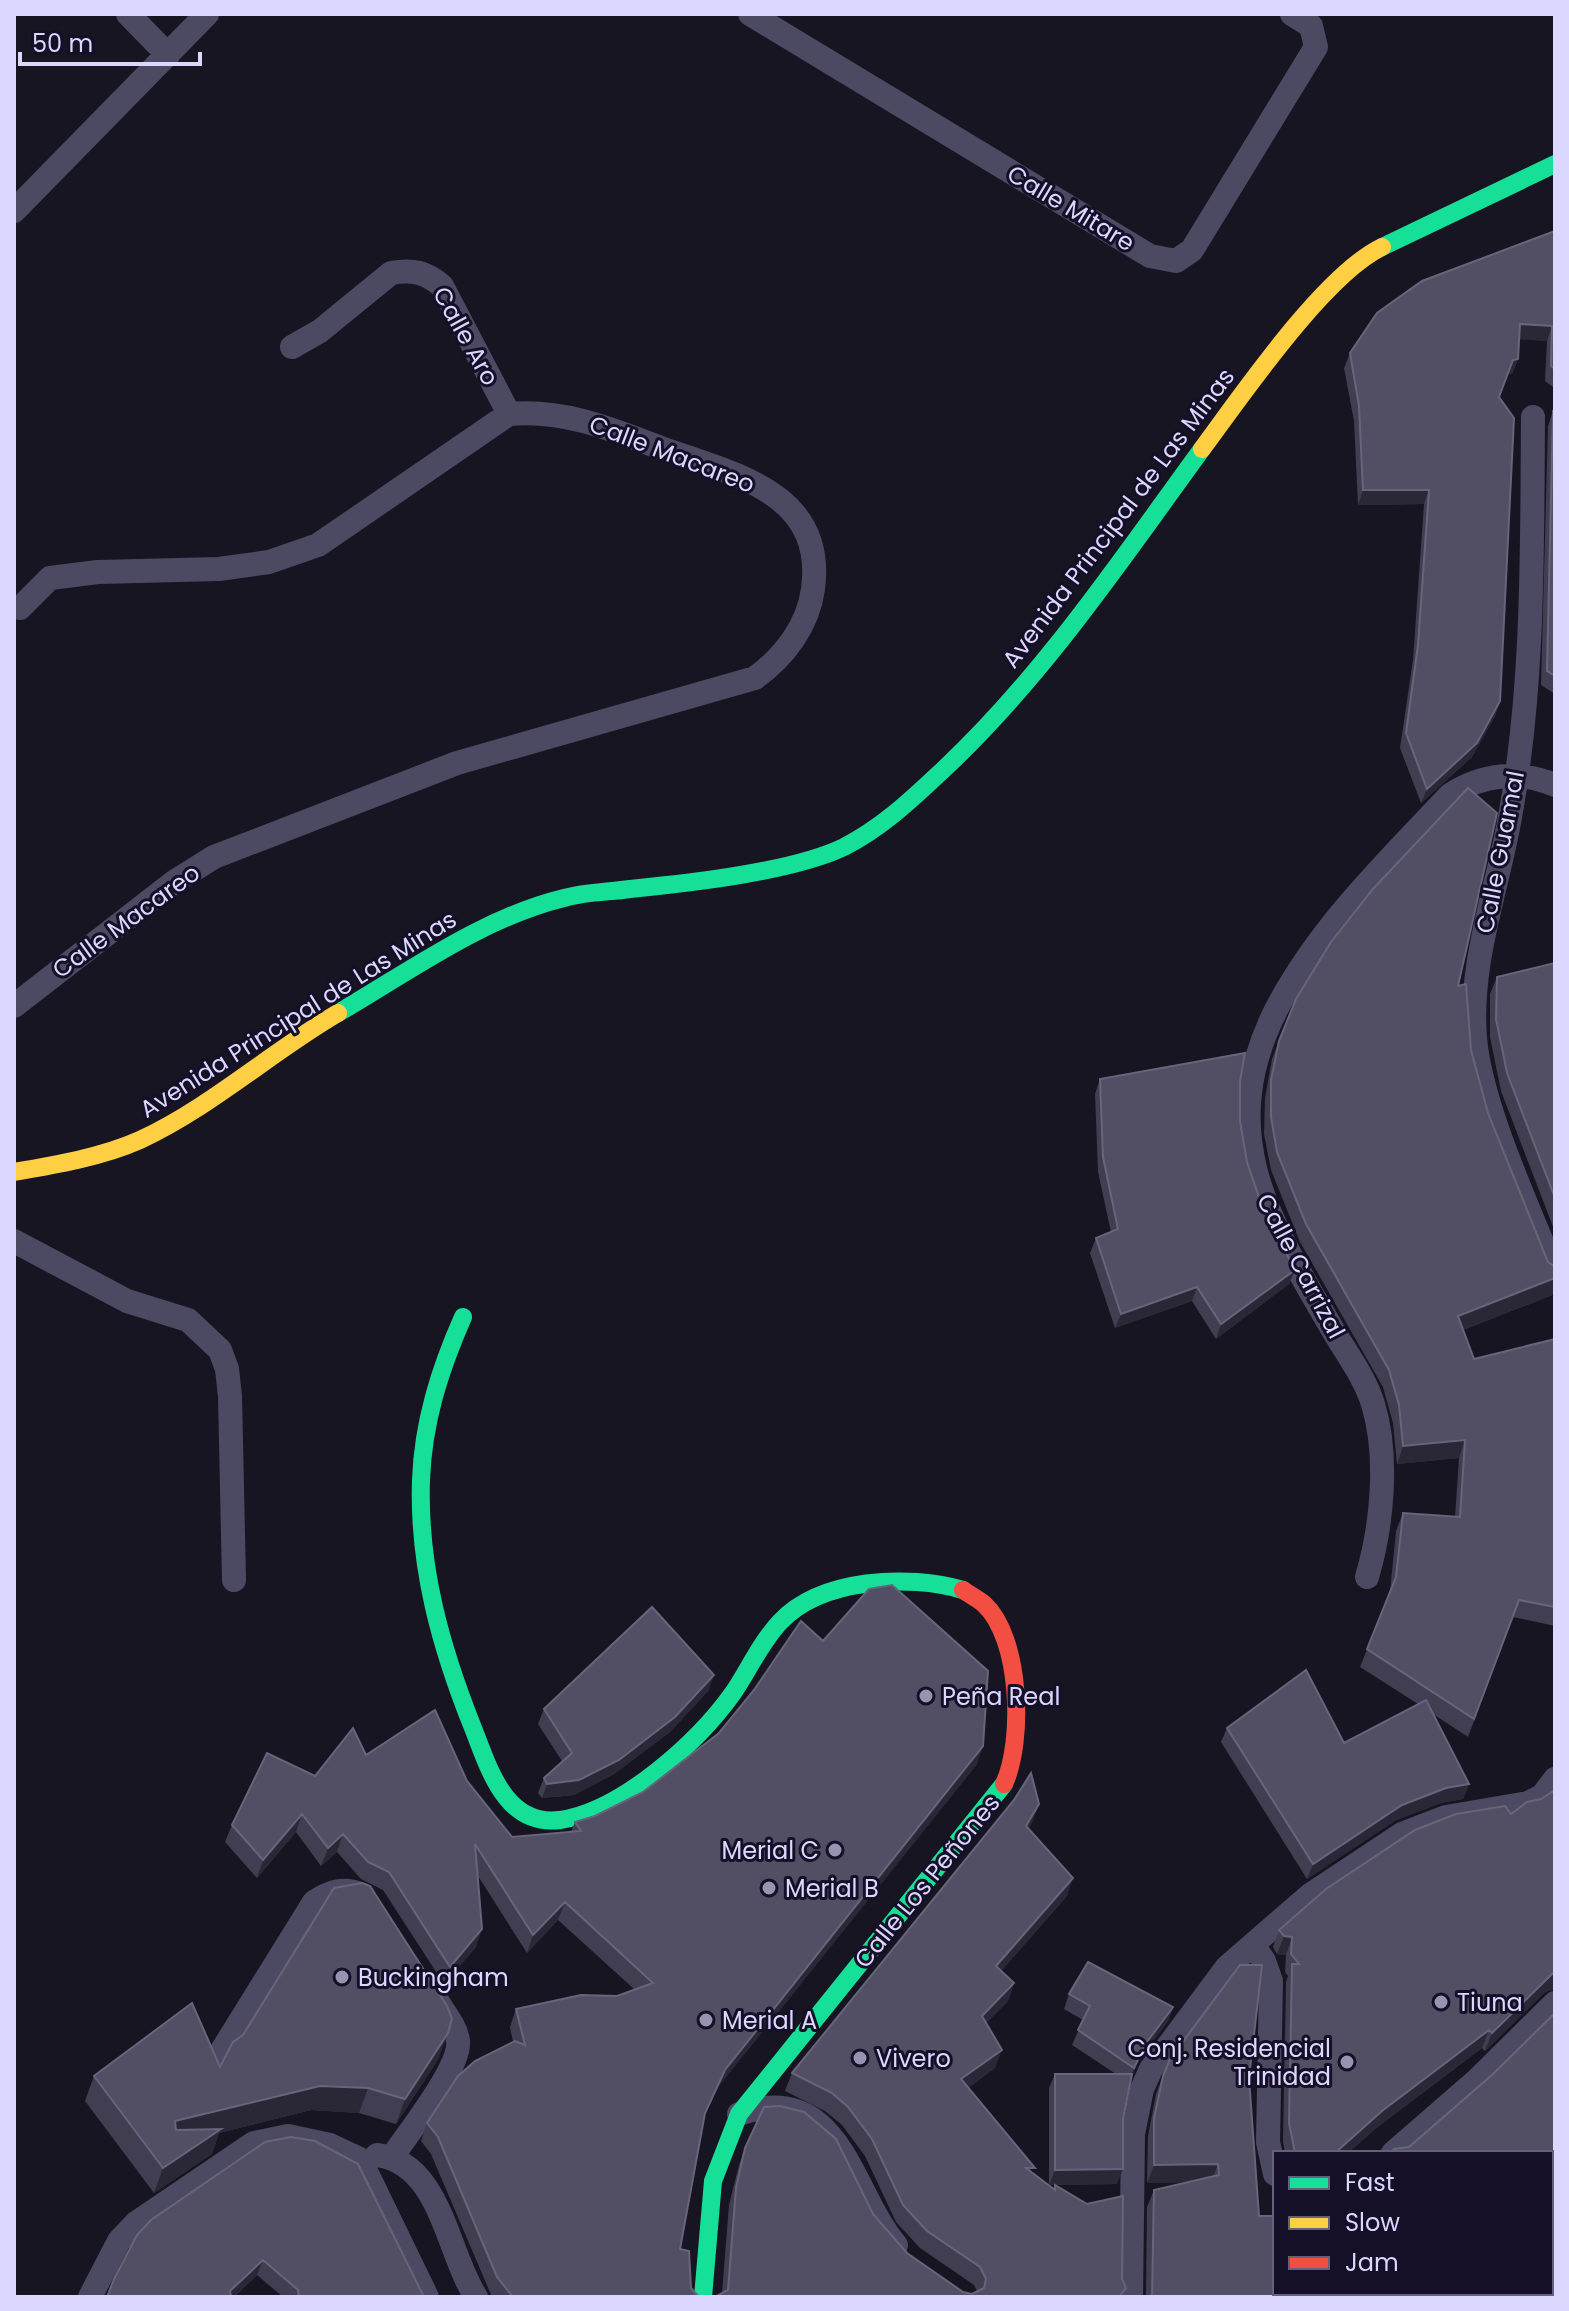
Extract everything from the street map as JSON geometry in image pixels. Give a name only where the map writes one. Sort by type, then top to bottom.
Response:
[{"type":"street","points":[[128,14],[168,55]]},
{"type":"street","points":[[14,211],[207,14]]},
{"type":"street","name":"Calle Mitare","points":[[750,14],[1150,256],[1176,261],[1192,250],[1316,47],[1311,26],[1292,14]]},
{"type":"street","name":"Avenida Principal de Las Minas","points":[[14,1172],[55,1165],[139,1140],[242,1079],[328,1019],[478,931],[520,912],[566,897],[685,883],[790,863],[841,848],[889,821],[979,736],[1075,623],[1249,385],[1305,314],[1335,282],[1367,254],[1555,164]]},
{"type":"street","name":"Calle Aro","points":[[292,347],[320,331],[391,273],[405,271],[430,275],[442,286],[509,414]]},
{"type":"street","points":[[20,608],[50,578],[98,572],[219,569],[269,562],[318,545],[509,414]]},
{"type":"street","name":"Calle Macareo","points":[[14,1006],[174,882],[214,857],[457,763],[755,678],[788,648],[811,602],[815,573],[813,547],[804,525],[787,505],[748,479],[601,425],[567,415],[509,414]]},
{"type":"street","name":"Calle Guamal","points":[[1533,417],[1527,673],[1510,817],[1491,892],[1477,976],[1475,1041],[1480,1073],[1555,1274]]},
{"type":"street","name":"Calle Carrizal","points":[[1367,1577],[1377,1544],[1380,1491],[1378,1429],[1373,1406],[1353,1360],[1283,1242],[1256,1183],[1249,1143],[1255,1066],[1275,1012],[1306,957],[1333,921],[1450,795],[1472,781],[1515,777],[1555,785]]},
{"type":"street","points":[[14,1241],[127,1301],[188,1320],[220,1350],[227,1369],[230,1396],[234,1580]]},
{"type":"street","name":"Calle Los Peñones","points":[[463,1317],[442,1357],[434,1384],[423,1449],[422,1534],[434,1608],[451,1671],[486,1764],[517,1811],[545,1821],[564,1820],[598,1808],[661,1765],[699,1734],[780,1622],[796,1606],[815,1597],[895,1580],[919,1580],[962,1591],[983,1603],[1000,1624],[1006,1641],[1011,1663],[1014,1749],[1010,1771],[1000,1793],[739,2114],[714,2162],[705,2212],[703,2297]]},
{"type":"street","points":[[1131,2297],[1133,2134],[1142,2089],[1151,2069],[1227,1967],[1310,1895],[1402,1834],[1446,1817],[1528,1803],[1542,1796],[1555,1779]]},
{"type":"street","points":[[221,2052],[314,1902],[328,1892],[349,1890],[371,1899],[380,1911]]},
{"type":"street","points":[[1253,1945],[1264,1961],[1271,1981],[1268,2142],[1273,2165]]},
{"type":"street","points":[[392,2157],[453,2064],[458,2043],[452,2024],[420,1974]]},
{"type":"street","points":[[1395,2151],[1477,2080],[1555,2003]]},
{"type":"street","points":[[739,2114],[778,2105],[823,2129],[852,2164],[883,2229],[915,2263]]},
{"type":"street","points":[[90,2297],[119,2241],[136,2223],[254,2143],[288,2136],[330,2145],[360,2159],[376,2155],[392,2157],[412,2173],[437,2208],[476,2297]]},
{"type":"street","points":[[360,2159],[427,2297]]},
{"type":"building","points":[[1555,231],[1555,369],[1551,366],[1552,326],[1520,324],[1518,359],[1513,360],[1499,397],[1514,418],[1500,701],[1477,743],[1427,789],[1406,733],[1418,645],[1429,490],[1363,490],[1359,406],[1350,353],[1377,313],[1422,281]]},
{"type":"building","points":[[1555,411],[1555,676],[1547,671]]},
{"type":"building","points":[[1468,788],[1497,813],[1458,986],[1466,984],[1471,1050],[1488,1113],[1548,1262],[1555,1267],[1555,1278],[1458,1316],[1474,1359],[1555,1339],[1555,1607],[1519,1600],[1474,1719],[1367,1649],[1396,1577],[1403,1513],[1460,1517],[1465,1440],[1403,1446],[1399,1405],[1389,1370],[1306,1224],[1277,1152],[1271,1117],[1271,1080],[1279,1041],[1296,999],[1331,942],[1373,889]]},
{"type":"building","points":[[1555,963],[1555,1198],[1507,1073],[1496,1019],[1497,977]]},
{"type":"building","points":[[1245,1053],[1240,1081],[1240,1121],[1247,1162],[1261,1203],[1295,1270],[1221,1324],[1197,1287],[1121,1314],[1096,1238],[1118,1229],[1103,1157],[1100,1079]]},
{"type":"building","points":[[892,1585],[988,1671],[983,1746],[725,2070],[705,2113],[680,2249],[689,2251],[691,2288],[699,2297],[513,2297],[497,2277],[438,2137],[427,2123],[458,2076],[475,2061],[515,2041],[525,2045],[516,2009],[581,1995],[617,1996],[653,1983],[565,1902],[533,1935],[475,1844],[482,1929],[450,1967],[389,1872],[368,1862],[343,1834],[328,1848],[302,1814],[263,1860],[232,1825],[267,1753],[315,1776],[353,1728],[366,1755],[435,1710],[467,1781],[512,1837],[581,1831],[575,1822],[595,1816],[643,1792],[719,1733],[754,1690],[801,1621],[823,1641],[869,1589]]},
{"type":"building","points":[[652,1607],[714,1675],[675,1717],[619,1760],[579,1780],[547,1784],[544,1778],[572,1753],[544,1709]]},
{"type":"building","points":[[1306,1670],[1344,1743],[1426,1700],[1469,1784],[1446,1788],[1402,1805],[1313,1864],[1227,1728]]},
{"type":"building","points":[[1031,1773],[1039,1804],[1026,1826],[1073,1878],[996,1966],[1014,1983],[982,2016],[1002,2050],[961,2079],[1035,2168],[1026,2168],[1055,2190],[1055,2185],[1087,2204],[1123,2196],[1122,2279],[1126,2288],[1119,2297],[715,2297],[728,2290],[736,2188],[745,2148],[764,2107],[780,2106],[804,2112],[836,2139],[873,2214],[907,2253],[963,2292],[972,2294],[984,2288],[986,2279],[980,2267],[927,2231],[903,2205],[872,2139],[848,2107],[832,2093],[792,2073],[1014,1800]]},
{"type":"building","points":[[1555,1790],[1555,1973],[1492,2033],[1489,2030],[1382,2111],[1337,2151],[1295,2151],[1289,2123],[1292,1964],[1299,1964],[1291,1954],[1292,1937],[1284,1936],[1279,1930],[1326,1889],[1415,1830],[1456,1814],[1505,1806],[1511,1814],[1527,1802],[1541,1799]]},
{"type":"building","name":"Buckingham","points":[[362,1883],[370,1886],[447,2006],[452,2019],[448,2033],[405,2099],[368,2088],[320,2086],[175,2121],[176,2130],[221,2129],[163,2168],[94,2076],[192,2003],[220,2067],[233,2042],[243,2035],[334,1888]]},
{"type":"building","points":[[1088,1962],[1173,2007],[1144,2046],[1134,2068],[1078,2030],[1090,2006],[1069,1994]]},
{"type":"building","points":[[1240,1965],[1262,1965],[1249,2078],[1259,2216],[1273,2216],[1273,2295],[1553,2295],[1553,2151],[1392,2151],[1409,2147],[1493,2074],[1555,2013],[1555,2297],[1152,2297],[1154,2190],[1219,2175],[1218,2164],[1154,2165],[1154,2118],[1170,2059]]},
{"type":"building","points":[[1055,2074],[1132,2074],[1123,2119],[1123,2169],[1055,2170]]},
{"type":"building","points":[[291,2137],[315,2141],[358,2164],[424,2297],[299,2297],[298,2290],[263,2260],[230,2291],[231,2297],[107,2297],[137,2235],[151,2220],[265,2142]]},
{"type":"traffic: fast","points":[[1382,247],[1555,164]]},
{"type":"traffic: fast","points":[[338,1013],[447,947],[504,918],[534,907],[580,894],[710,880],[769,870],[822,856],[872,831],[944,769],[1015,695],[1080,615],[1202,449]]},
{"type":"traffic: fast","points":[[463,1317],[440,1376],[425,1437],[421,1480],[423,1544],[434,1607],[461,1698],[493,1777],[513,1805],[525,1814],[541,1820],[560,1820],[584,1814],[633,1789],[657,1772],[718,1712],[780,1622],[797,1607],[818,1596],[842,1588],[892,1581],[963,1590]]},
{"type":"traffic: fast","points":[[703,2297],[713,2181],[739,2114],[1004,1784]]},
{"type":"traffic: slow","points":[[1202,449],[1310,309],[1359,262],[1382,247]]},
{"type":"traffic: slow","points":[[14,1172],[94,1156],[140,1140],[216,1096],[338,1013]]},
{"type":"traffic: jam","points":[[963,1590],[984,1604],[996,1620],[1006,1640],[1012,1665],[1015,1743],[1004,1784]]},
{"type":"place","name":"Peña Real","points":[[926,1696]]},
{"type":"place","name":"Merial C","points":[[835,1850]]},
{"type":"place","name":"Merial B","points":[[769,1888]]},
{"type":"place","name":"Buckingham","points":[[342,1977]]},
{"type":"place","name":"Tiuna","points":[[1441,2002]]},
{"type":"place","name":"Merial A","points":[[706,2020]]},
{"type":"place","name":"Vivero","points":[[860,2058]]},
{"type":"place","name":"Conj. Residencial Trinidad","points":[[1347,2062]]}]
